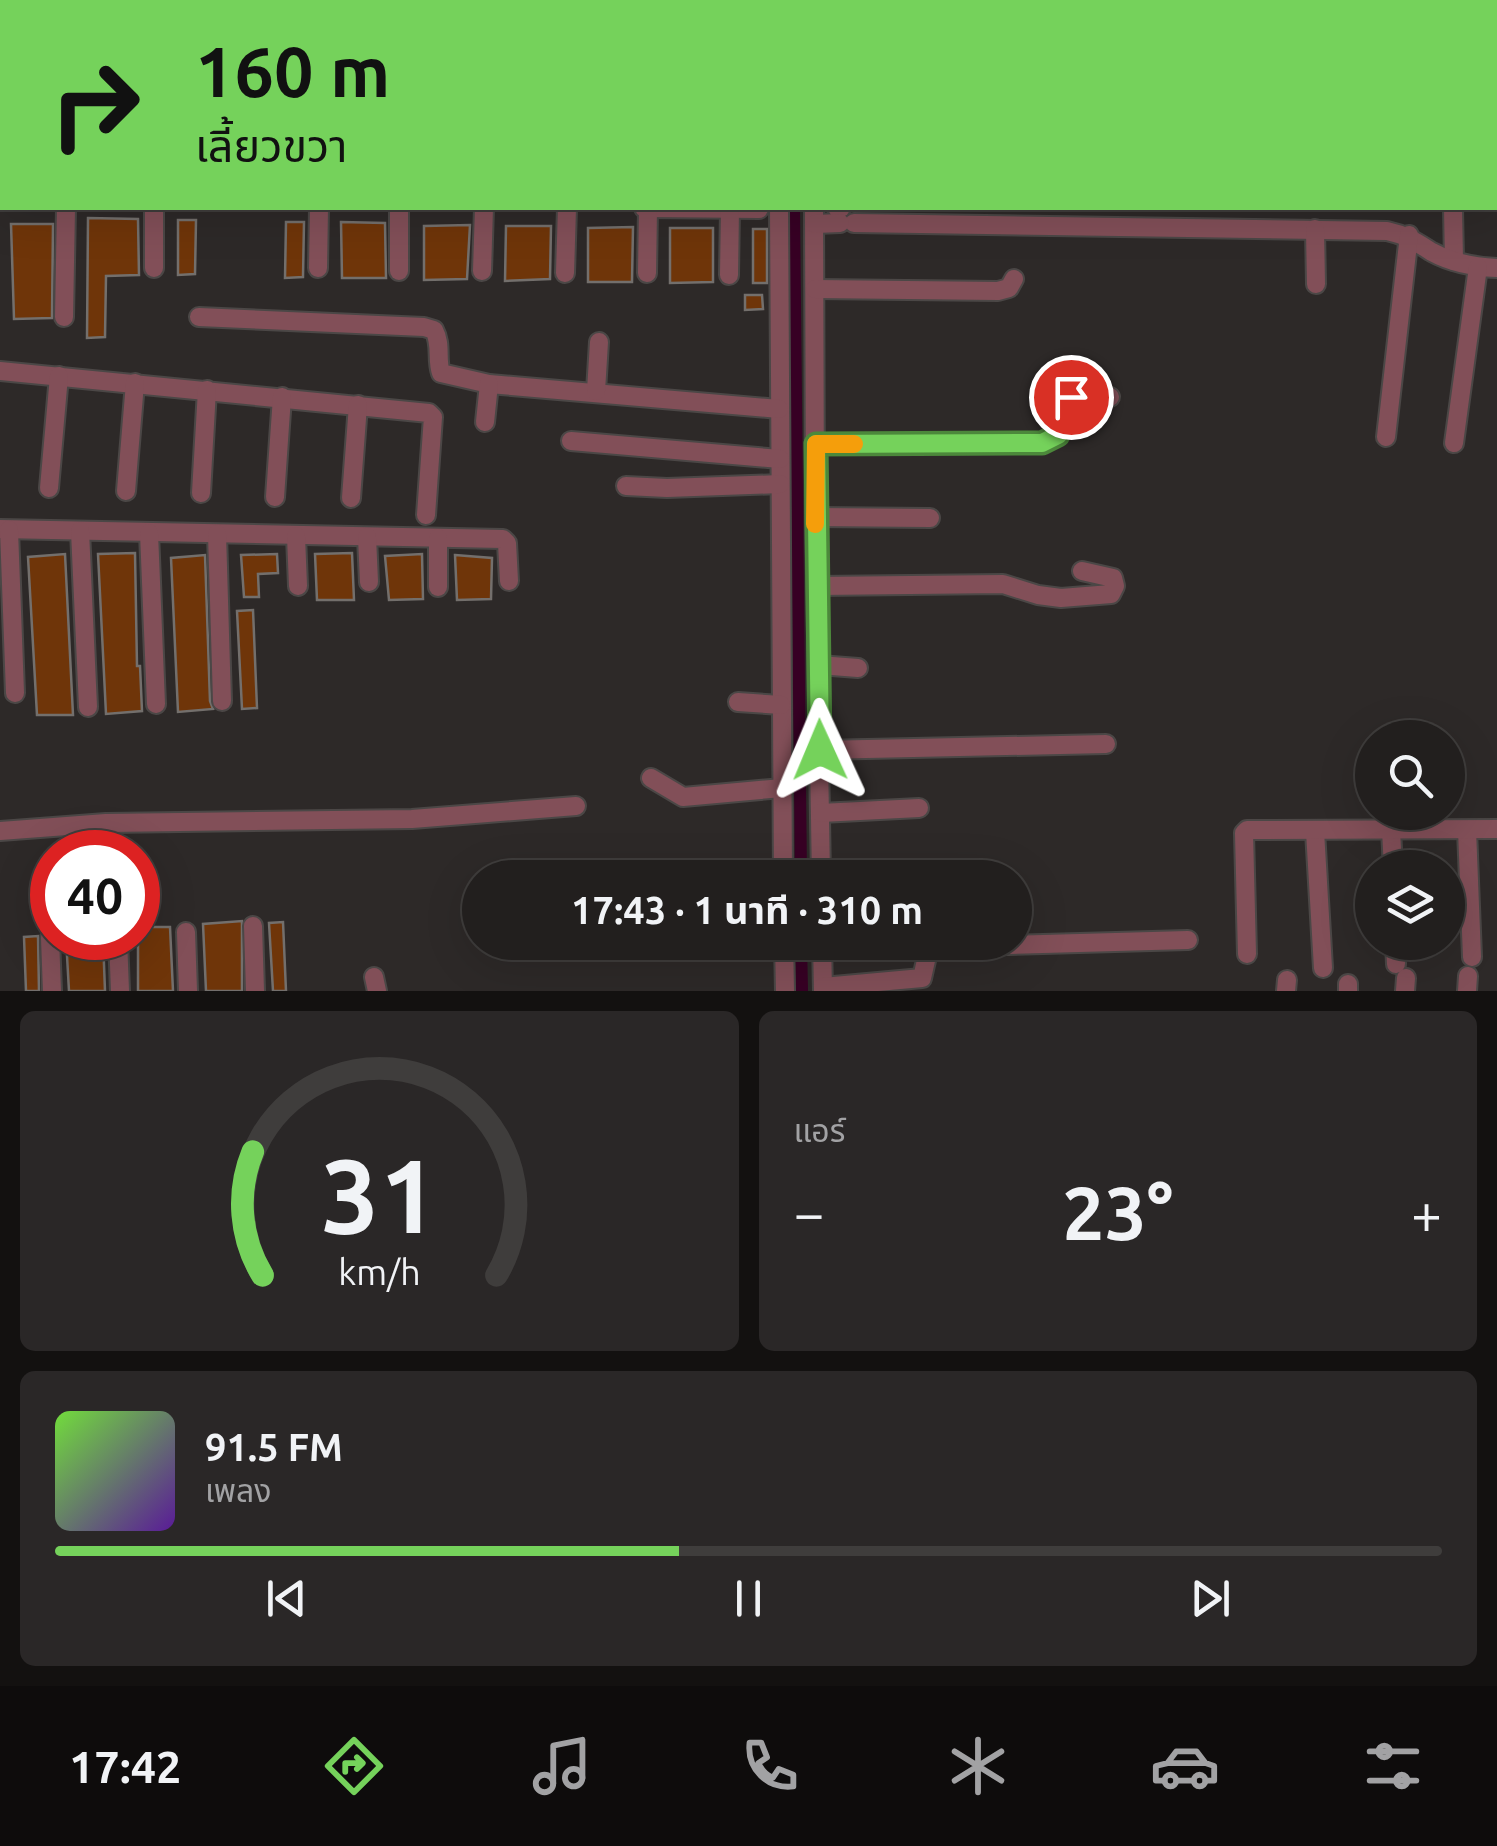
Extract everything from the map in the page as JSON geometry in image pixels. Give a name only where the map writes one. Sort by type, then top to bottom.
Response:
[{"type":"street","points":[[401,0],[440,0]]},
{"type":"street","points":[[64,317],[66,210]]},
{"type":"street","points":[[154,210],[154,268]]},
{"type":"street","points":[[318,268],[319,210]]},
{"type":"street","points":[[399,210],[399,271]]},
{"type":"street","points":[[482,271],[484,210]]},
{"type":"street","points":[[565,272],[566,210]]},
{"type":"street","points":[[646,210],[647,273]]},
{"type":"street","points":[[729,275],[730,210]]},
{"type":"street","points":[[779,210],[783,860]]},
{"type":"street","points":[[1454,210],[1454,261]]},
{"type":"street","points":[[822,860],[814,216],[845,214],[874,223],[1387,231],[1409,235],[1434,253],[1454,261],[1478,268],[1497,268]]},
{"type":"street","points":[[1315,229],[1316,284]]},
{"type":"street","points":[[1386,437],[1409,235]]},
{"type":"street","points":[[1454,444],[1478,268]]},
{"type":"street","points":[[814,289],[998,291],[1009,288],[1014,279]]},
{"type":"street","points":[[199,317],[424,327],[434,330],[438,338],[441,374],[490,384],[780,409]]},
{"type":"street","points":[[596,391],[600,342]]},
{"type":"street","points":[[0,371],[432,414],[426,515]]},
{"type":"street","points":[[49,488],[59,376]]},
{"type":"street","points":[[126,491],[135,383]]},
{"type":"street","points":[[485,422],[490,384]]},
{"type":"street","points":[[200,493],[208,390]]},
{"type":"street","points":[[275,497],[282,398]]},
{"type":"street","points":[[816,444],[1042,443],[1058,435],[1066,398],[1110,398]]},
{"type":"street","points":[[351,498],[358,405]]},
{"type":"street","points":[[902,444],[903,423]]},
{"type":"street","points":[[571,442],[780,459]]},
{"type":"street","points":[[626,486],[780,484]]},
{"type":"street","points":[[815,517],[930,518]]},
{"type":"street","points":[[14,692],[4,530],[506,540],[509,581]]},
{"type":"street","points":[[80,531],[88,707]]},
{"type":"street","points":[[149,533],[156,704]]},
{"type":"street","points":[[217,534],[222,701]]},
{"type":"street","points":[[296,536],[298,586]]},
{"type":"street","points":[[367,537],[368,582]]},
{"type":"street","points":[[438,538],[438,587]]},
{"type":"street","points":[[817,586],[1003,584],[1061,598],[1111,594],[1113,578],[1082,571]]},
{"type":"street","points":[[819,665],[858,668]]},
{"type":"street","points":[[738,702],[781,704]]},
{"type":"street","points":[[820,750],[1106,744]]},
{"type":"street","points":[[651,778],[683,797],[782,788]]},
{"type":"street","points":[[0,830],[106,823],[412,819],[576,806]]},
{"type":"street","points":[[821,813],[919,808]]},
{"type":"street","points":[[1469,975],[1467,830],[1497,829]]},
{"type":"street","points":[[1246,954],[1245,831],[1391,830],[1392,850]]},
{"type":"street","points":[[1315,831],[1323,968]]},
{"type":"street","points":[[253,926],[255,991]]},
{"type":"street","points":[[186,932],[188,991]]},
{"type":"street","points":[[822,960],[823,989],[922,978],[927,956],[934,947],[1188,940]]},
{"type":"street","points":[[51,960],[52,991]]},
{"type":"street","points":[[119,960],[120,991]]},
{"type":"street","points":[[784,960],[784,991]]},
{"type":"building","points":[[88,218],[138,219],[139,275],[106,276],[105,337],[87,338]]},
{"type":"building","points":[[178,220],[196,220],[195,274],[178,275]]},
{"type":"building","points":[[286,222],[304,222],[303,277],[285,278]]},
{"type":"building","points":[[341,222],[385,223],[386,278],[342,278]]},
{"type":"building","points":[[11,224],[53,224],[52,318],[14,319]]},
{"type":"building","points":[[470,225],[467,279],[424,280],[424,226]]},
{"type":"building","points":[[506,226],[551,226],[550,279],[505,281]]},
{"type":"building","points":[[633,227],[632,282],[588,282],[588,228]]},
{"type":"building","points":[[670,228],[713,228],[713,282],[670,283]]},
{"type":"building","points":[[753,229],[767,229],[767,283],[753,283]]},
{"type":"building","points":[[745,295],[762,295],[763,309],[745,310]]},
{"type":"building","points":[[135,553],[137,666],[142,711],[106,714],[98,554]]},
{"type":"building","points":[[352,553],[354,600],[317,600],[315,554]]},
{"type":"building","points":[[65,554],[73,715],[37,715],[28,557]]},
{"type":"building","points":[[277,554],[278,573],[258,574],[259,597],[244,597],[241,555]]},
{"type":"building","points":[[422,554],[423,599],[389,600],[385,556]]},
{"type":"building","points":[[205,555],[213,709],[178,712],[171,558]]},
{"type":"building","points":[[455,555],[492,558],[491,599],[457,600]]},
{"type":"building","points":[[253,610],[257,708],[242,709],[237,611]]},
{"type":"building","points":[[242,921],[242,991],[206,991],[203,924]]},
{"type":"building","points":[[283,922],[286,991],[273,991],[269,923]]},
{"type":"building","points":[[160,927],[170,927],[173,991],[138,991],[138,960],[160,960]]},
{"type":"building","points":[[24,937],[30,937],[30,960],[38,960],[39,991],[26,991]]},
{"type":"building","points":[[67,960],[104,960],[105,991],[69,991]]},
{"type":"waterway","points":[[794,210],[801,860]]},
{"type":"waterway","points":[[801,960],[802,991]]},
{"type":"slow traffic","points":[[815,524],[816,444],[854,444]]},
{"type":"route","points":[[820,750],[816,444],[1042,443],[1058,435],[1064,403],[1071,397]]}]
